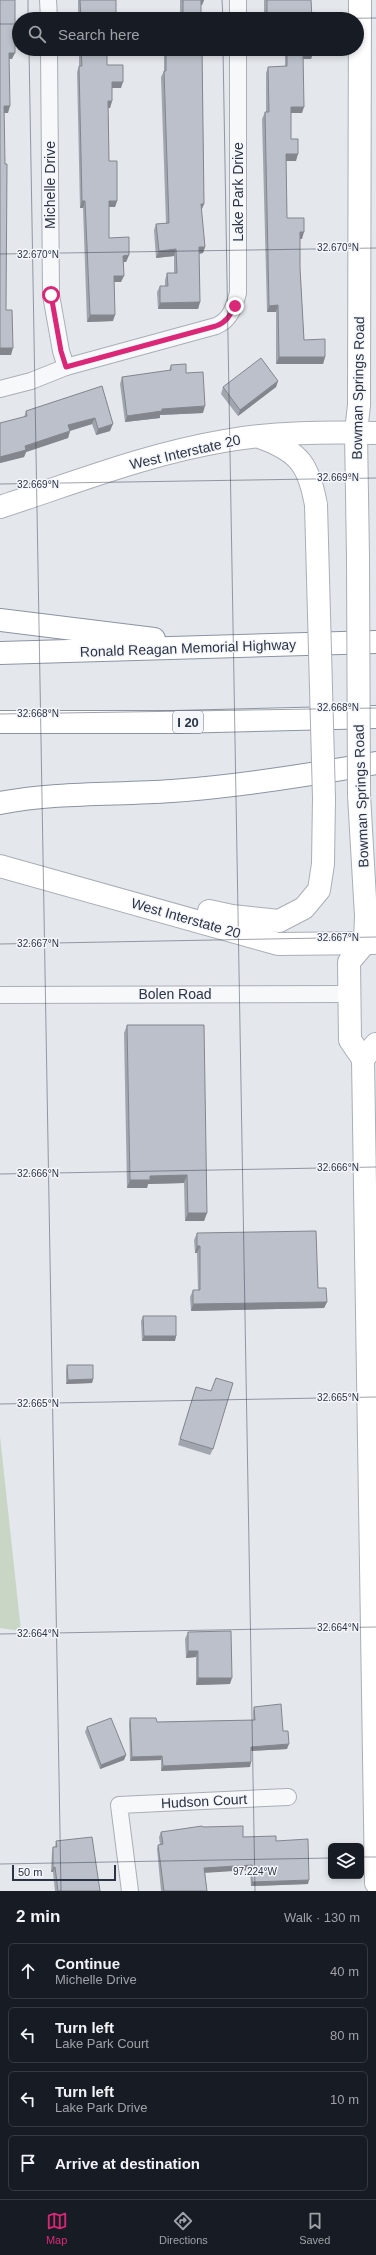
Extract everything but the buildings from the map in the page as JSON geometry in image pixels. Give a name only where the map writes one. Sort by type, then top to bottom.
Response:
[{"type":"main road","name":"Bowman Springs Road","points":[[360,0],[360,12]]},
{"type":"main road","name":"Bowman Springs Road","points":[[360,56],[359,405],[366,432],[358,558],[359,795],[366,916],[372,948]]},
{"type":"main road","name":"West Interstate 20","points":[[0,507],[150,457],[225,440],[314,432],[366,432]]},
{"type":"main road","points":[[130,903],[179,905],[232,916],[279,921],[304,908],[320,890],[323,864],[324,798],[316,505],[312,481],[301,461],[284,446],[260,437]]},
{"type":"main road","points":[[0,620],[214,648]]},
{"type":"main road","name":"Ronald Reagan Memorial Highway","points":[[0,654],[376,642]]},
{"type":"main road","name":"I 20","points":[[0,722],[174,722],[376,717]]},
{"type":"main road","points":[[0,803],[20,799],[92,793],[171,791],[319,773],[376,763]]},
{"type":"main road","name":"West Interstate 20","points":[[0,866],[278,944],[372,948]]},
{"type":"main road","points":[[372,948],[349,962],[350,1040],[370,1051],[376,1883]]},
{"type":"street","points":[[48,0],[49,12]]},
{"type":"street","points":[[238,0],[238,12]]},
{"type":"street","name":"Michelle Drive","points":[[49,56],[51,295],[61,351],[66,367]]},
{"type":"street","name":"Lake Park Drive","points":[[66,367],[216,326],[223,323],[229,317],[238,293],[238,56]]},
{"type":"street","points":[[0,389],[31,381],[66,367]]},
{"type":"street","name":"Bolen Road","points":[[0,995],[350,994]]},
{"type":"street","name":"Hudson Court","points":[[130,1891],[119,1805],[288,1797]]},
{"type":"green space","points":[[0,1436],[21,1631],[0,1628]]},
{"type":"route","points":[[51,295],[61,351],[66,367],[159,343],[216,326],[223,323],[229,317],[235,306]]}]
